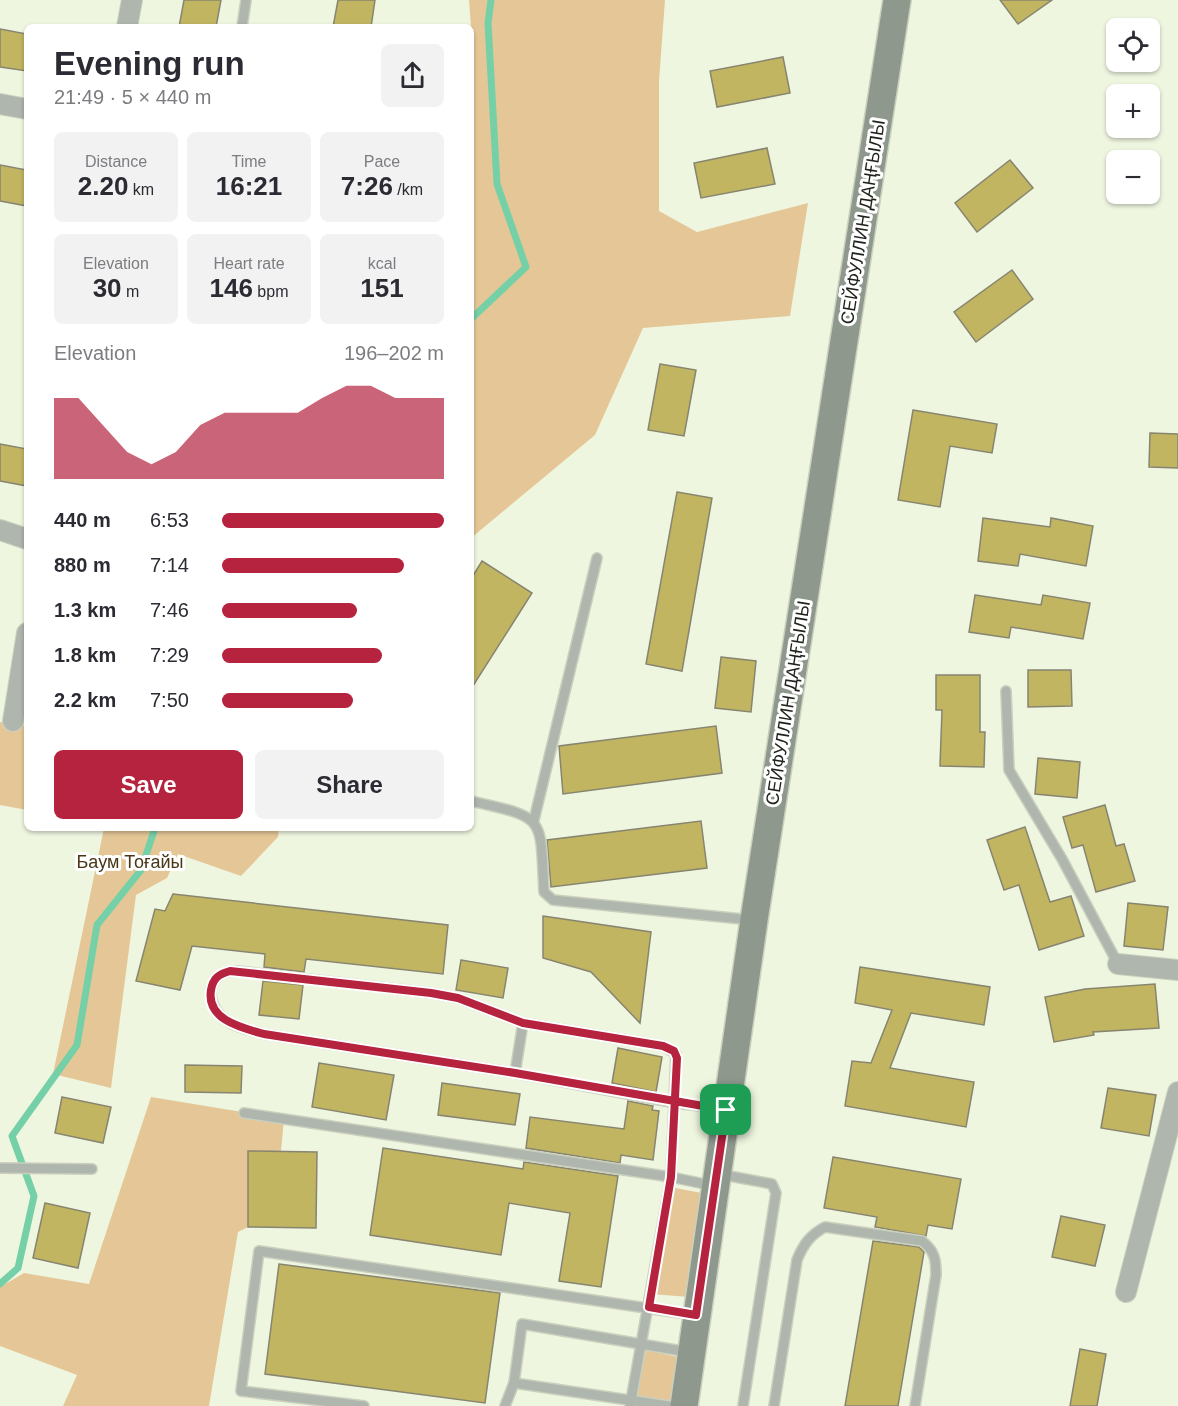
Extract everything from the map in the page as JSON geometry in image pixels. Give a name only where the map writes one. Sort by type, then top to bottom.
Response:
[{"type":"main road","name":"СЕЙФУЛЛИН ДАҢҒЫЛЫ","points":[[684,1406],[754,920],[897,0]]},
{"type":"street","points":[[128,24],[132,0]]},
{"type":"street","points":[[0,104],[24,108]]},
{"type":"street","points":[[0,530],[24,537]]},
{"type":"street","points":[[13,721],[24,652]]},
{"type":"street","points":[[1118,964],[1178,970]]},
{"type":"street","points":[[1126,1292],[1178,1092]]},
{"type":"lane","points":[[242,24],[246,0]]},
{"type":"lane","points":[[534,820],[597,558]]},
{"type":"lane","points":[[1006,691],[1009,770],[1062,859],[1118,964]]},
{"type":"lane","points":[[474,802],[517,811],[534,820],[541,835],[544,892],[553,900],[754,920]]},
{"type":"lane","points":[[630,1403],[671,1177],[676,1103],[677,1058],[669,1047],[523,1023],[458,998],[419,991],[230,971],[216,977],[211,987],[211,1001],[216,1011],[235,1026],[264,1034],[515,1073],[676,1103],[726,1110]]},
{"type":"lane","points":[[515,1073],[523,1023]]},
{"type":"lane","points":[[244,1113],[671,1177],[772,1184],[776,1193],[743,1406]]},
{"type":"lane","points":[[4,1168],[92,1169]]},
{"type":"lane","points":[[774,1406],[797,1260],[802,1247],[814,1233],[825,1227],[922,1241],[932,1249],[936,1275],[915,1406]]},
{"type":"lane","points":[[363,1406],[241,1391],[259,1251],[696,1315]]},
{"type":"lane","points":[[505,1406],[514,1383],[522,1324],[691,1352]]},
{"type":"lane","points":[[514,1383],[630,1403],[669,1406]]},
{"type":"green space","points":[[469,0],[665,0],[659,81],[659,211],[697,232],[808,203],[790,316],[643,328],[595,435],[474,536],[474,24],[471,24]]},
{"type":"green space","points":[[0,722],[24,726],[24,809],[0,805]]},
{"type":"green space","name":"Баум Тоғайы","points":[[103,831],[279,831],[278,837],[241,876],[178,854],[167,878],[136,895],[111,1088],[53,1074]]},
{"type":"green space","points":[[151,1097],[284,1119],[281,1151],[248,1151],[248,1227],[238,1232],[209,1406],[63,1406],[77,1375],[0,1346],[0,1287],[24,1273],[89,1284]]},
{"type":"green space","points":[[670,1187],[707,1194],[689,1297],[651,1294]]},
{"type":"green space","points":[[646,1350],[678,1357],[671,1401],[636,1396]]},
{"type":"building","points":[[184,0],[221,0],[217,24],[180,24]]},
{"type":"building","points":[[338,0],[375,0],[371,24],[334,24]]},
{"type":"building","points":[[1000,0],[1052,0],[1018,24]]},
{"type":"building","points":[[0,29],[24,33],[24,71],[0,67]]},
{"type":"building","points":[[783,57],[790,93],[717,107],[710,71]]},
{"type":"building","points":[[767,148],[775,184],[701,198],[694,163]]},
{"type":"building","points":[[1010,160],[1033,188],[977,232],[955,203]]},
{"type":"building","points":[[0,165],[24,169],[24,205],[0,201]]},
{"type":"building","points":[[1012,270],[1033,299],[976,342],[954,312]]},
{"type":"building","points":[[660,364],[696,370],[684,436],[648,430]]},
{"type":"building","points":[[913,410],[997,424],[992,453],[950,446],[940,507],[898,500]]},
{"type":"building","points":[[1150,433],[1178,434],[1178,468],[1149,467]]},
{"type":"building","points":[[0,444],[24,448],[24,485],[0,481]]},
{"type":"building","points":[[677,492],[712,498],[682,671],[646,664]]},
{"type":"building","points":[[983,518],[1050,527],[1051,518],[1093,526],[1086,566],[1020,554],[1018,566],[978,561]]},
{"type":"building","points":[[482,561],[532,593],[474,684],[474,574]]},
{"type":"building","points":[[975,595],[1041,605],[1043,595],[1090,603],[1083,639],[1011,627],[1009,638],[969,632]]},
{"type":"building","points":[[721,657],[756,661],[751,712],[715,708]]},
{"type":"building","points":[[1028,670],[1071,670],[1072,706],[1028,707]]},
{"type":"building","points":[[936,675],[980,675],[980,732],[985,732],[984,767],[940,766],[942,710],[936,710]]},
{"type":"building","points":[[716,726],[722,773],[563,794],[559,746]]},
{"type":"building","points":[[1038,758],[1080,762],[1077,798],[1035,794]]},
{"type":"building","points":[[1105,805],[1116,846],[1124,844],[1135,881],[1096,892],[1083,845],[1072,848],[1063,817]]},
{"type":"building","points":[[701,821],[707,868],[551,887],[547,840]]},
{"type":"building","points":[[1025,827],[1050,902],[1071,896],[1084,936],[1039,950],[1019,885],[1004,890],[987,840]]},
{"type":"building","points":[[173,894],[448,925],[443,974],[306,959],[304,972],[264,967],[265,954],[192,946],[180,990],[136,981],[155,909],[165,911]]},
{"type":"building","points":[[1128,903],[1168,907],[1163,950],[1124,946]]},
{"type":"building","points":[[543,916],[651,932],[640,1023],[591,972],[543,958]]},
{"type":"building","points":[[461,960],[508,968],[503,998],[456,990]]},
{"type":"building","points":[[860,967],[990,987],[984,1025],[911,1013],[890,1068],[974,1082],[966,1127],[845,1106],[852,1061],[871,1063],[892,1010],[855,1003]]},
{"type":"building","points":[[263,981],[303,985],[299,1019],[259,1015]]},
{"type":"building","points":[[1155,984],[1159,1028],[1093,1032],[1094,1035],[1054,1042],[1045,997],[1085,989]]},
{"type":"building","points":[[618,1048],[662,1057],[656,1092],[612,1083]]},
{"type":"building","points":[[319,1063],[394,1075],[386,1120],[312,1107]]},
{"type":"building","points":[[185,1065],[242,1066],[241,1093],[185,1092]]},
{"type":"building","points":[[442,1083],[520,1094],[515,1125],[438,1115]]},
{"type":"building","points":[[1108,1088],[1156,1095],[1149,1136],[1101,1128]]},
{"type":"building","points":[[62,1097],[111,1107],[103,1143],[55,1133]]},
{"type":"building","points":[[628,1101],[653,1106],[652,1110],[659,1111],[653,1160],[621,1155],[620,1163],[526,1148],[530,1117],[624,1129]]},
{"type":"building","points":[[383,1148],[523,1169],[524,1162],[618,1176],[601,1287],[559,1281],[570,1213],[509,1203],[501,1255],[370,1235]]},
{"type":"building","points":[[248,1151],[317,1152],[316,1228],[248,1227]]},
{"type":"building","points":[[833,1157],[961,1179],[952,1229],[928,1225],[926,1236],[875,1227],[877,1217],[824,1208]]},
{"type":"building","points":[[45,1203],[90,1213],[78,1268],[33,1258]]},
{"type":"building","points":[[1061,1216],[1105,1225],[1095,1266],[1052,1257]]},
{"type":"building","points":[[873,1241],[919,1247],[924,1252],[898,1406],[845,1406]]},
{"type":"building","points":[[279,1264],[500,1293],[485,1403],[265,1374]]},
{"type":"building","points":[[1080,1349],[1106,1354],[1097,1406],[1070,1406]]},
{"type":"waterway","points":[[474,316],[526,267],[497,184],[488,23],[491,0]]},
{"type":"waterway","points":[[0,1284],[18,1268],[34,1196],[12,1136],[77,1045],[97,925],[141,870],[154,831]]},
{"type":"route","points":[[726,1110],[676,1103],[515,1073],[264,1034],[235,1026],[223,1018],[211,1001],[211,987],[216,977],[223,973],[237,971],[431,993],[458,998],[523,1023],[669,1047],[677,1058],[676,1103],[671,1177],[649,1307],[696,1315],[726,1110]]}]
